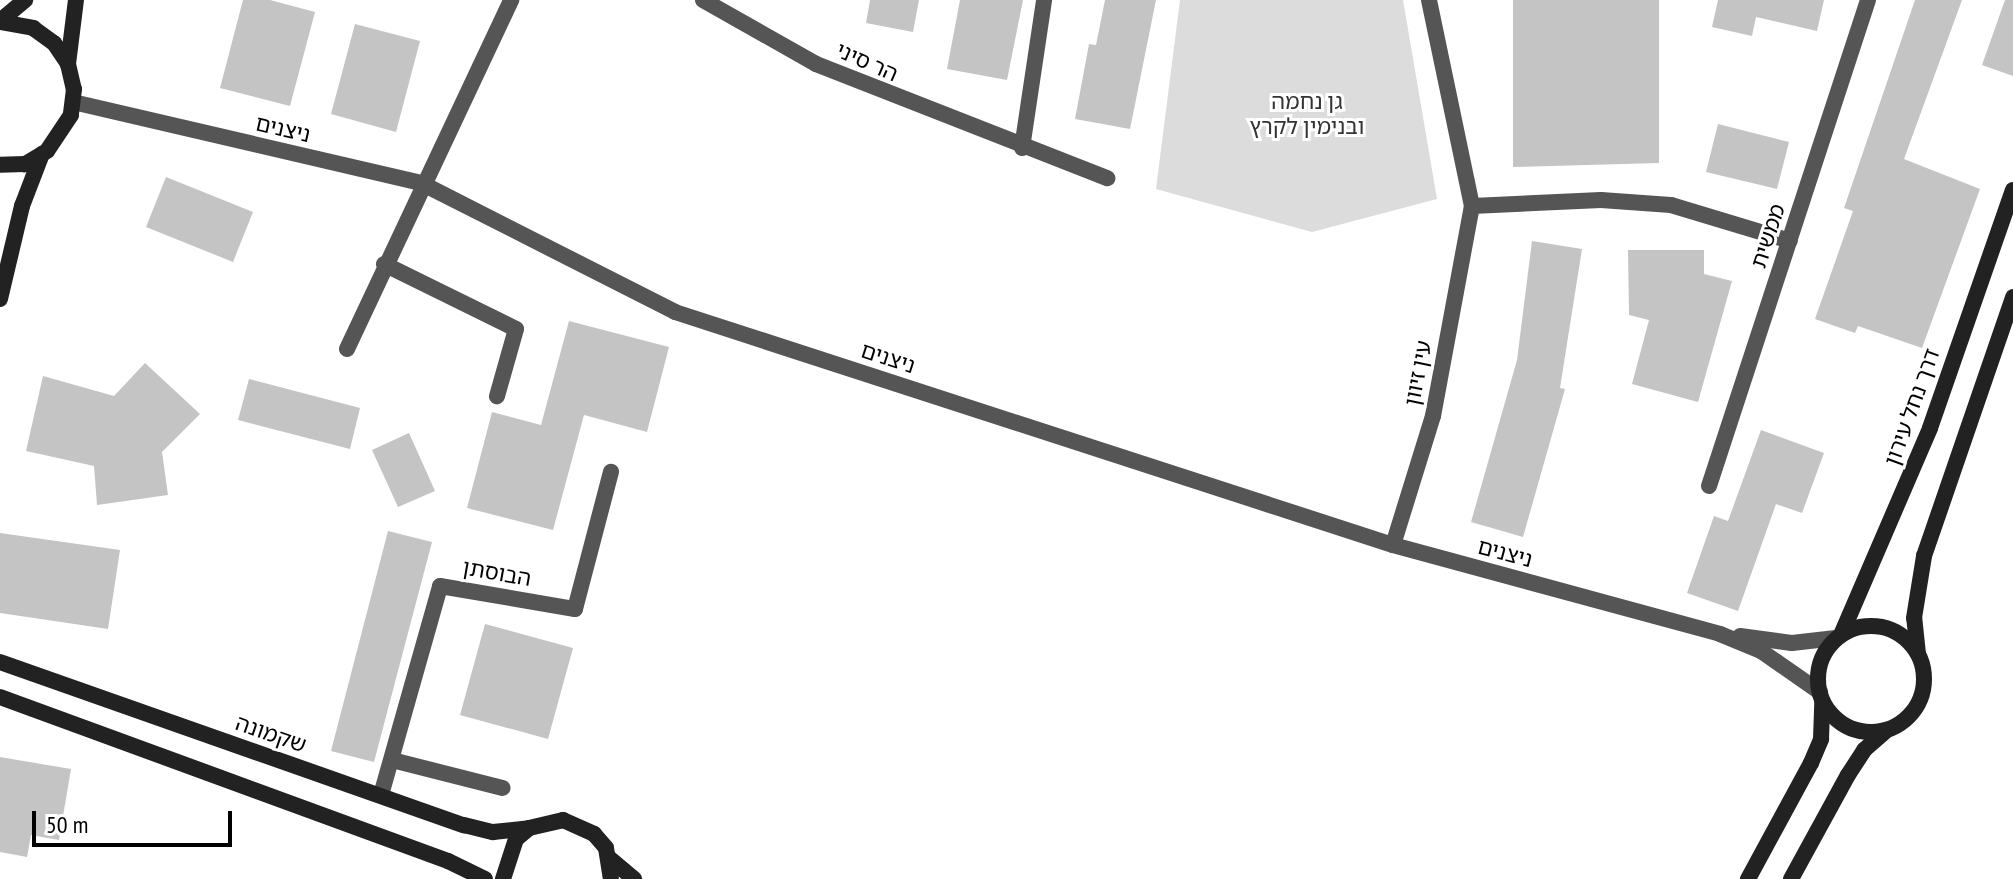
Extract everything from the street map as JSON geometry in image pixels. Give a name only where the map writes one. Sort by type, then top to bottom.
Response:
[{"type":"street","points":[[0,22],[25,0]]},
{"type":"street","points":[[0,165],[25,164],[42,154],[63,132],[73,102],[68,64],[76,0]]},
{"type":"street","points":[[347,349],[421,183],[511,0]]},
{"type":"street","name":"הר סיני","points":[[703,0],[816,64],[1022,148],[1107,178]]},
{"type":"street","points":[[1022,148],[1044,0]]},
{"type":"street","name":"עין זיוון","points":[[1393,545],[1433,416],[1472,206],[1429,0]]},
{"type":"street","name":"ממשית","points":[[1709,486],[1868,0]]},
{"type":"street","points":[[0,22],[33,28],[54,43],[68,64]]},
{"type":"street","name":"ניצנים","points":[[73,102],[421,183],[675,312],[1393,545],[1703,630],[1761,651],[1821,696]]},
{"type":"street","points":[[0,299],[22,206],[42,154]]},
{"type":"street","name":"דרך נחל עירון","points":[[1838,637],[1930,428],[2013,190]]},
{"type":"street","points":[[1472,206],[1601,200],[1671,205],[1790,241]]},
{"type":"street","points":[[384,264],[516,329],[497,396]]},
{"type":"street","points":[[1791,879],[1848,775],[1875,738],[1902,722],[1922,696],[1924,679],[1914,618],[1924,556],[2013,297]]},
{"type":"street","name":"הבוסתן","points":[[381,795],[440,586],[575,609],[611,472]]},
{"type":"street","points":[[1748,879],[1821,739],[1819,666],[1838,637],[1878,625],[1903,636],[1918,654]]},
{"type":"street","name":"ניצנים","points":[[1703,630],[1792,643],[1838,637]]},
{"type":"street","name":"שקמונה","points":[[0,662],[493,832],[529,828],[554,821],[580,825],[594,834],[609,858]]},
{"type":"street","points":[[1821,696],[1844,725],[1860,731],[1888,730]]},
{"type":"street","points":[[0,697],[448,861],[485,879]]},
{"type":"street","points":[[392,760],[503,788]]},
{"type":"street","points":[[503,879],[508,851],[529,828]]},
{"type":"street","points":[[609,858],[611,879]]},
{"type":"street","points":[[609,858],[634,879]]},
{"type":"green space","name":"גן נחמה ובנימין לקרץ","points":[[1180,0],[1403,0],[1437,199],[1312,232],[1156,189]]},
{"type":"building","points":[[243,0],[270,0],[315,12],[290,106],[220,88]]},
{"type":"building","points":[[870,0],[919,0],[913,32],[866,23]]},
{"type":"building","points":[[960,0],[1023,0],[1007,80],[947,69]]},
{"type":"building","points":[[1105,0],[1156,0],[1130,129],[1075,119],[1089,44],[1096,45]]},
{"type":"building","points":[[1513,0],[1659,0],[1659,163],[1513,167]]},
{"type":"building","points":[[1718,0],[1824,0],[1817,31],[1756,17],[1752,36],[1712,27]]},
{"type":"building","points":[[1915,0],[1962,0],[1904,159],[1980,189],[1922,348],[1858,326],[1855,333],[1815,319],[1853,211],[1844,208]]},
{"type":"building","points":[[2005,0],[2013,0],[2013,76],[1982,65]]},
{"type":"building","points":[[355,24],[420,41],[396,132],[331,114]]},
{"type":"building","points":[[1718,124],[1789,142],[1777,189],[1706,172]]},
{"type":"building","points":[[166,177],[253,212],[233,262],[146,227]]},
{"type":"building","points":[[1532,241],[1582,249],[1560,388],[1565,389],[1523,537],[1471,522],[1517,360]]},
{"type":"building","points":[[1628,250],[1704,250],[1704,274],[1732,281],[1698,402],[1632,384],[1649,320],[1629,315]]},
{"type":"building","points":[[569,321],[669,347],[647,432],[584,415],[553,530],[467,508],[492,412],[541,425]]},
{"type":"building","points":[[145,363],[200,414],[162,452],[168,495],[97,505],[94,466],[26,451],[43,376],[114,396]]},
{"type":"building","points":[[249,379],[360,408],[350,449],[238,420]]},
{"type":"building","points":[[1761,430],[1824,453],[1802,513],[1776,504],[1738,611],[1687,593],[1714,516],[1728,521]]},
{"type":"building","points":[[409,433],[435,491],[398,507],[372,450]]},
{"type":"building","points":[[388,531],[432,542],[374,762],[331,751]]},
{"type":"building","points":[[0,533],[120,550],[108,629],[0,613]]},
{"type":"building","points":[[485,624],[573,648],[548,739],[460,715]]},
{"type":"building","points":[[0,757],[71,769],[59,840],[31,835],[27,857],[0,852]]}]
